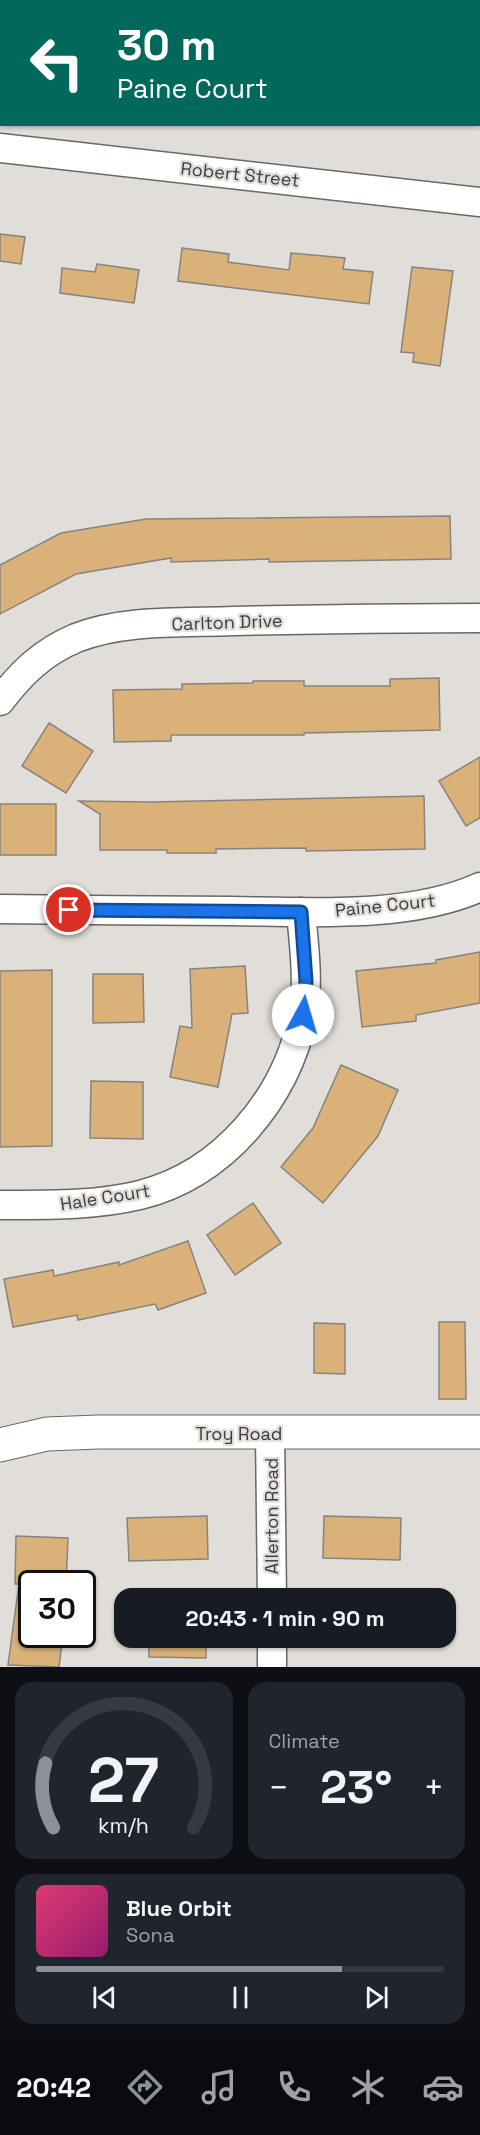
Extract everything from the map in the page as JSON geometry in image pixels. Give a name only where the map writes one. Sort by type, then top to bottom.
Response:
[{"type":"street","name":"Robert Street","points":[[0,147],[480,202]]},
{"type":"street","name":"Carlton Drive","points":[[0,701],[20,674],[47,652],[78,638],[111,628],[177,623],[480,618]]},
{"type":"street","name":"Paine Court","points":[[0,909],[301,912],[420,905],[464,894],[480,886]]},
{"type":"street","name":"Hale Court","points":[[0,1205],[69,1205],[140,1195],[190,1174],[228,1148],[255,1120],[276,1089],[293,1052],[303,1015],[306,981],[301,912]]},
{"type":"street","name":"Troy Road","points":[[0,1445],[47,1434],[98,1432],[480,1432]]},
{"type":"street","name":"Allerton Road","points":[[270,1433],[272,1588]]},
{"type":"street","points":[[272,1648],[272,1667]]},
{"type":"building","points":[[0,234],[25,237],[21,264],[0,261]]},
{"type":"building","points":[[182,248],[229,254],[228,262],[289,270],[291,253],[345,258],[343,269],[373,272],[369,304],[178,281]]},
{"type":"building","points":[[97,264],[139,270],[134,303],[60,293],[62,268],[95,272]]},
{"type":"building","points":[[412,267],[453,271],[440,366],[413,362],[414,353],[401,352]]},
{"type":"building","points":[[450,516],[451,559],[269,562],[269,559],[171,562],[171,558],[76,574],[0,614],[0,565],[61,533],[146,519]]},
{"type":"building","points":[[439,678],[440,730],[304,733],[304,735],[171,735],[171,741],[114,742],[113,690],[182,689],[182,684],[253,683],[253,681],[304,681],[304,686],[390,686],[390,679]]},
{"type":"building","points":[[49,723],[93,751],[66,793],[22,766]]},
{"type":"building","points":[[480,757],[480,818],[466,826],[439,781]]},
{"type":"building","points":[[424,796],[425,849],[306,851],[306,848],[216,849],[216,853],[100,850],[100,814],[79,801],[152,802]]},
{"type":"building","points":[[0,804],[56,804],[56,855],[0,855]]},
{"type":"building","points":[[480,952],[480,1003],[416,1015],[416,1021],[362,1027],[356,971],[436,963],[436,960]]},
{"type":"building","points":[[245,966],[248,1013],[232,1014],[218,1087],[170,1077],[180,1026],[192,1028],[190,969]]},
{"type":"building","points":[[52,970],[52,1146],[0,1147],[0,971]]},
{"type":"building","points":[[93,974],[143,974],[144,1022],[93,1023]]},
{"type":"building","points":[[341,1065],[398,1090],[378,1136],[323,1203],[281,1167],[313,1128]]},
{"type":"building","points":[[91,1081],[143,1082],[143,1139],[90,1138]]},
{"type":"building","points":[[253,1203],[281,1243],[235,1275],[207,1235]]},
{"type":"building","points":[[188,1241],[206,1293],[158,1310],[155,1304],[78,1320],[77,1315],[13,1327],[4,1279],[53,1270],[54,1276],[119,1262],[119,1265]]},
{"type":"building","points":[[439,1322],[465,1322],[466,1399],[439,1399]]},
{"type":"building","points":[[314,1323],[345,1324],[345,1374],[314,1373]]},
{"type":"building","points":[[207,1516],[208,1559],[129,1561],[127,1518]]},
{"type":"building","points":[[324,1516],[401,1518],[400,1560],[323,1558]]},
{"type":"building","points":[[16,1536],[68,1538],[67,1570],[18,1570],[18,1584],[15,1584]]},
{"type":"building","points":[[18,1591],[18,1648],[61,1648],[59,1667],[8,1665]]},
{"type":"building","points":[[149,1648],[206,1648],[206,1658],[149,1657]]},
{"type":"route","points":[[69,910],[301,912],[306,981],[303,1015]]}]
